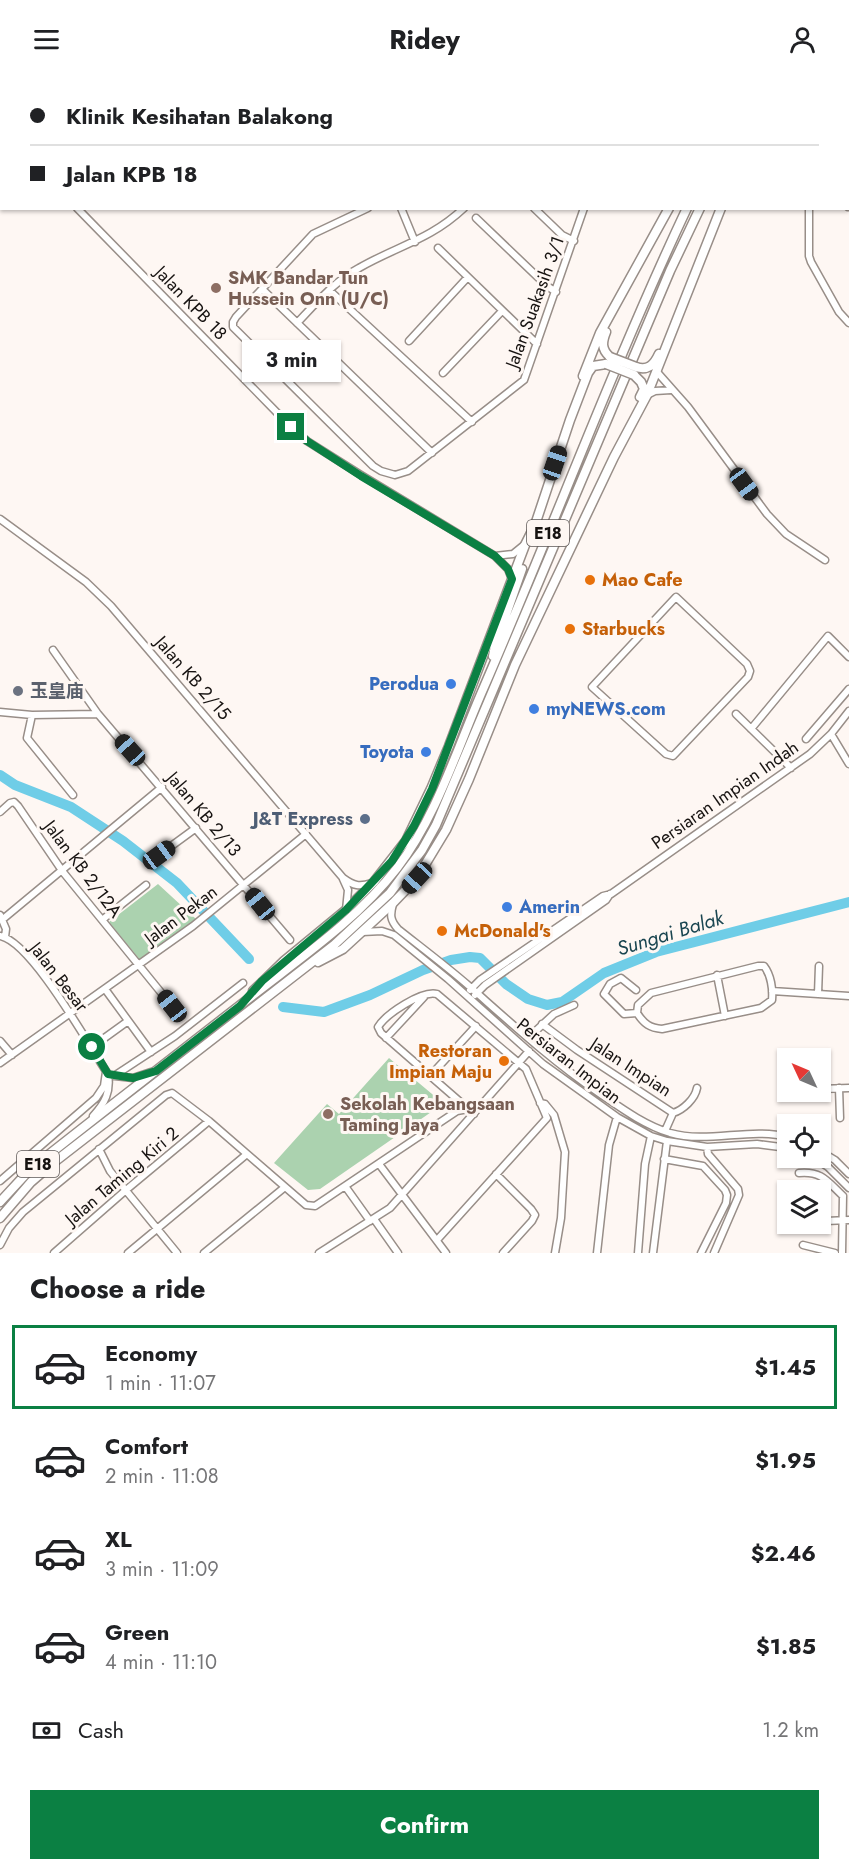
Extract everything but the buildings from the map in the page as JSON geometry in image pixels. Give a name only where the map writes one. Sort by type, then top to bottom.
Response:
[{"type":"highway","points":[[494,663],[495,646],[527,555],[590,353],[668,210]]},
{"type":"highway","name":"E18","points":[[0,1202],[25,1175],[81,1129],[327,938],[383,885],[399,865],[426,821],[610,382],[686,210]]},
{"type":"highway","name":"E18","points":[[0,1218],[31,1182],[53,1163],[334,945],[390,892],[422,850],[436,825],[670,271],[699,210]]},
{"type":"highway","points":[[311,964],[327,959],[343,949],[393,903],[417,878],[446,830],[515,665],[647,395],[720,210]]},
{"type":"highway","points":[[608,360],[603,348],[603,339],[624,290]]},
{"type":"highway","points":[[570,420],[588,373],[593,366],[608,360],[635,371],[649,368],[656,362],[675,322]]},
{"type":"highway","points":[[627,433],[644,389],[635,371]]},
{"type":"highway","points":[[240,1006],[262,981],[346,910],[374,882],[406,841],[432,789],[525,545],[534,527]]},
{"type":"street","name":"Jalan KPB 18","points":[[78,210],[307,441],[495,556],[508,569],[512,579]]},
{"type":"street","name":"Jalan Suakasih 3/1","points":[[364,210],[313,234],[236,317],[233,327],[373,466],[395,476],[402,474],[432,453],[524,380],[583,210]]},
{"type":"street","points":[[402,210],[415,242]]},
{"type":"street","points":[[297,323],[329,290],[360,267],[432,233],[461,210]]},
{"type":"street","points":[[536,210],[562,236],[574,241]]},
{"type":"street","points":[[809,210],[811,262],[839,312],[849,323]]},
{"type":"street","points":[[476,218],[556,292]]},
{"type":"street","points":[[438,248],[537,344]]},
{"type":"street","points":[[409,341],[467,278]]},
{"type":"street","points":[[262,289],[432,453]]},
{"type":"street","points":[[329,290],[472,422]]},
{"type":"street","points":[[443,373],[502,311]]},
{"type":"street","points":[[657,372],[688,407],[766,514],[786,534],[825,560]]},
{"type":"street","points":[[647,395],[671,390]]},
{"type":"street","name":"Jalan KB 2/15","points":[[0,519],[86,582],[111,606],[343,878]]},
{"type":"street","points":[[495,556],[513,554],[525,545]]},
{"type":"street","points":[[676,597],[747,663],[750,671],[747,677],[673,756],[666,754],[592,687],[622,649],[676,597]]},
{"type":"street","points":[[751,729],[828,636],[849,657]]},
{"type":"street","name":"Jalan KB 2/13","points":[[53,650],[98,714],[290,940]]},
{"type":"street","points":[[806,739],[849,689]]},
{"type":"street","name":"Persiaran Impian Indah","points":[[469,997],[483,983],[603,896],[611,894],[791,768],[831,734],[849,711]]},
{"type":"street","points":[[0,712],[32,715],[98,714]]},
{"type":"street","points":[[736,714],[791,768]]},
{"type":"street","points":[[32,715],[27,738],[73,795]]},
{"type":"street","points":[[831,734],[849,764]]},
{"type":"street","points":[[2,937],[6,929],[2,917],[63,872],[162,787]]},
{"type":"street","name":"Jalan KB 2/12A","points":[[0,812],[10,803],[14,802],[18,806],[63,872],[172,1006]]},
{"type":"street","points":[[159,855],[196,828]]},
{"type":"street","name":"Jalan Pekan","points":[[0,1063],[193,926],[306,834]]},
{"type":"street","points":[[343,878],[354,885],[362,886],[374,882]]},
{"type":"street","points":[[343,878],[348,890],[346,910]]},
{"type":"street","points":[[102,920],[146,885]]},
{"type":"street","name":"Persiaran Impian","points":[[393,903],[391,921],[550,1057],[622,1109],[665,1131],[688,1136],[757,1134],[777,1136]]},
{"type":"street","name":"Persiaran Impian","points":[[362,932],[382,931],[394,935],[576,1089],[617,1117],[651,1136],[667,1141],[707,1147],[758,1144],[777,1147]]},
{"type":"street","name":"Jalan Besar","points":[[2,937],[31,961],[110,1074]]},
{"type":"street","points":[[764,966],[772,991],[772,1000],[767,1005],[663,1029],[652,1028],[642,1021],[637,1013],[639,1005],[651,993],[717,975],[764,966]]},
{"type":"street","points":[[818,994],[819,966]]},
{"type":"street","points":[[717,975],[725,1016]]},
{"type":"street","points":[[636,990],[621,978],[610,984],[604,994],[624,1014],[637,1013]]},
{"type":"street","points":[[2,1179],[96,1098],[110,1074],[151,1052],[243,983]]},
{"type":"street","points":[[105,989],[151,1052]]},
{"type":"street","points":[[772,991],[849,996]]},
{"type":"street","points":[[386,1038],[426,994]]},
{"type":"street","points":[[437,1240],[547,1118],[531,1078],[519,1062],[437,994],[426,994],[400,1007],[382,1020],[378,1027],[386,1038],[474,1114]]},
{"type":"street","points":[[528,1038],[554,1014],[574,1005]]},
{"type":"street","points":[[92,1047],[128,1021]]},
{"type":"street","name":"Jalan Impian","points":[[542,1024],[673,1113],[679,1111],[695,1095],[697,1088]]},
{"type":"street","points":[[430,1076],[476,1026]]},
{"type":"street","points":[[521,1032],[526,1039],[529,1051]]},
{"type":"street","points":[[0,1041],[12,1055]]},
{"type":"street","points":[[529,1051],[550,1057]]},
{"type":"street","points":[[319,1253],[390,1208],[529,1051]]},
{"type":"street","points":[[110,1074],[133,1078],[156,1071]]},
{"type":"street","points":[[81,1129],[99,1109],[108,1094],[110,1074]]},
{"type":"street","points":[[831,1088],[849,1088]]},
{"type":"street","points":[[839,1088],[840,1118]]},
{"type":"street","points":[[0,1245],[9,1228],[23,1212],[166,1095],[172,1093],[209,1121],[306,1205],[315,1206],[457,1111],[468,1109]]},
{"type":"street","points":[[448,1117],[456,1098]]},
{"type":"street","points":[[540,1103],[545,1104],[554,1114],[565,1152],[562,1208],[555,1253]]},
{"type":"street","points":[[665,1131],[673,1113]]},
{"type":"street","points":[[597,1253],[609,1145],[617,1117]]},
{"type":"street","name":"Jalan Taming Kiri 2","points":[[54,1253],[209,1121]]},
{"type":"street","points":[[638,1253],[645,1164],[651,1136]]},
{"type":"street","points":[[653,1253],[667,1141]]},
{"type":"street","points":[[707,1147],[708,1154],[738,1189],[739,1196],[714,1253]]},
{"type":"street","points":[[99,1149],[110,1171],[177,1253]]},
{"type":"street","points":[[128,1253],[247,1154]]},
{"type":"street","points":[[664,1160],[703,1166],[727,1195],[701,1253]]},
{"type":"street","points":[[831,1160],[849,1174]]},
{"type":"street","points":[[379,1164],[446,1253]]},
{"type":"street","points":[[829,1168],[849,1189],[843,1196]]},
{"type":"street","points":[[799,1173],[812,1172],[821,1175],[843,1196],[846,1220],[842,1253]]},
{"type":"street","points":[[496,1174],[535,1215],[503,1253]]},
{"type":"street","points":[[204,1253],[285,1186]]},
{"type":"street","points":[[345,1186],[398,1253]]},
{"type":"street","points":[[831,1221],[846,1220]]},
{"type":"street","points":[[803,1245],[835,1253]]},
{"type":"green space","points":[[158,884],[196,919],[140,960],[109,922]]},
{"type":"green space","points":[[389,1058],[438,1099],[437,1108],[320,1189],[308,1190],[274,1163],[327,1104],[339,1114]]},
{"type":"waterway","points":[[0,775],[15,785],[71,807],[123,841],[177,883],[249,959]]},
{"type":"waterway","name":"Sungai Balak","points":[[283,1007],[324,1012],[370,995],[423,970],[451,960],[470,957],[480,958],[506,984],[528,999],[547,1005],[562,1002],[604,973],[656,952],[849,902]]},
{"type":"place","name":"SMK Bandar Tun Hussein Onn (U/C)","points":[[216,288]]},
{"type":"place","name":"Mao Cafe","points":[[590,580]]},
{"type":"place","name":"Starbucks","points":[[570,629]]},
{"type":"place","name":"Perodua","points":[[451,684]]},
{"type":"place","name":"玉皇庙","points":[[18,691]]},
{"type":"place","name":"myNEWS.com","points":[[534,709]]},
{"type":"place","name":"Toyota","points":[[426,752]]},
{"type":"place","name":"J&T Express","points":[[365,819]]},
{"type":"place","name":"Amerin","points":[[507,907]]},
{"type":"place","name":"McDonald's","points":[[442,931]]},
{"type":"place","name":"Restoran Impian Maju","points":[[504,1061]]},
{"type":"place","name":"Sekolah Kebangsaan Taming Jaya","points":[[328,1114]]},
{"type":"route","points":[[92,1047],[108,1074],[133,1078],[156,1071],[240,1006],[262,981],[346,910],[374,882],[406,841],[432,789],[512,579],[508,569],[495,556],[361,476],[307,441],[291,427]]}]
